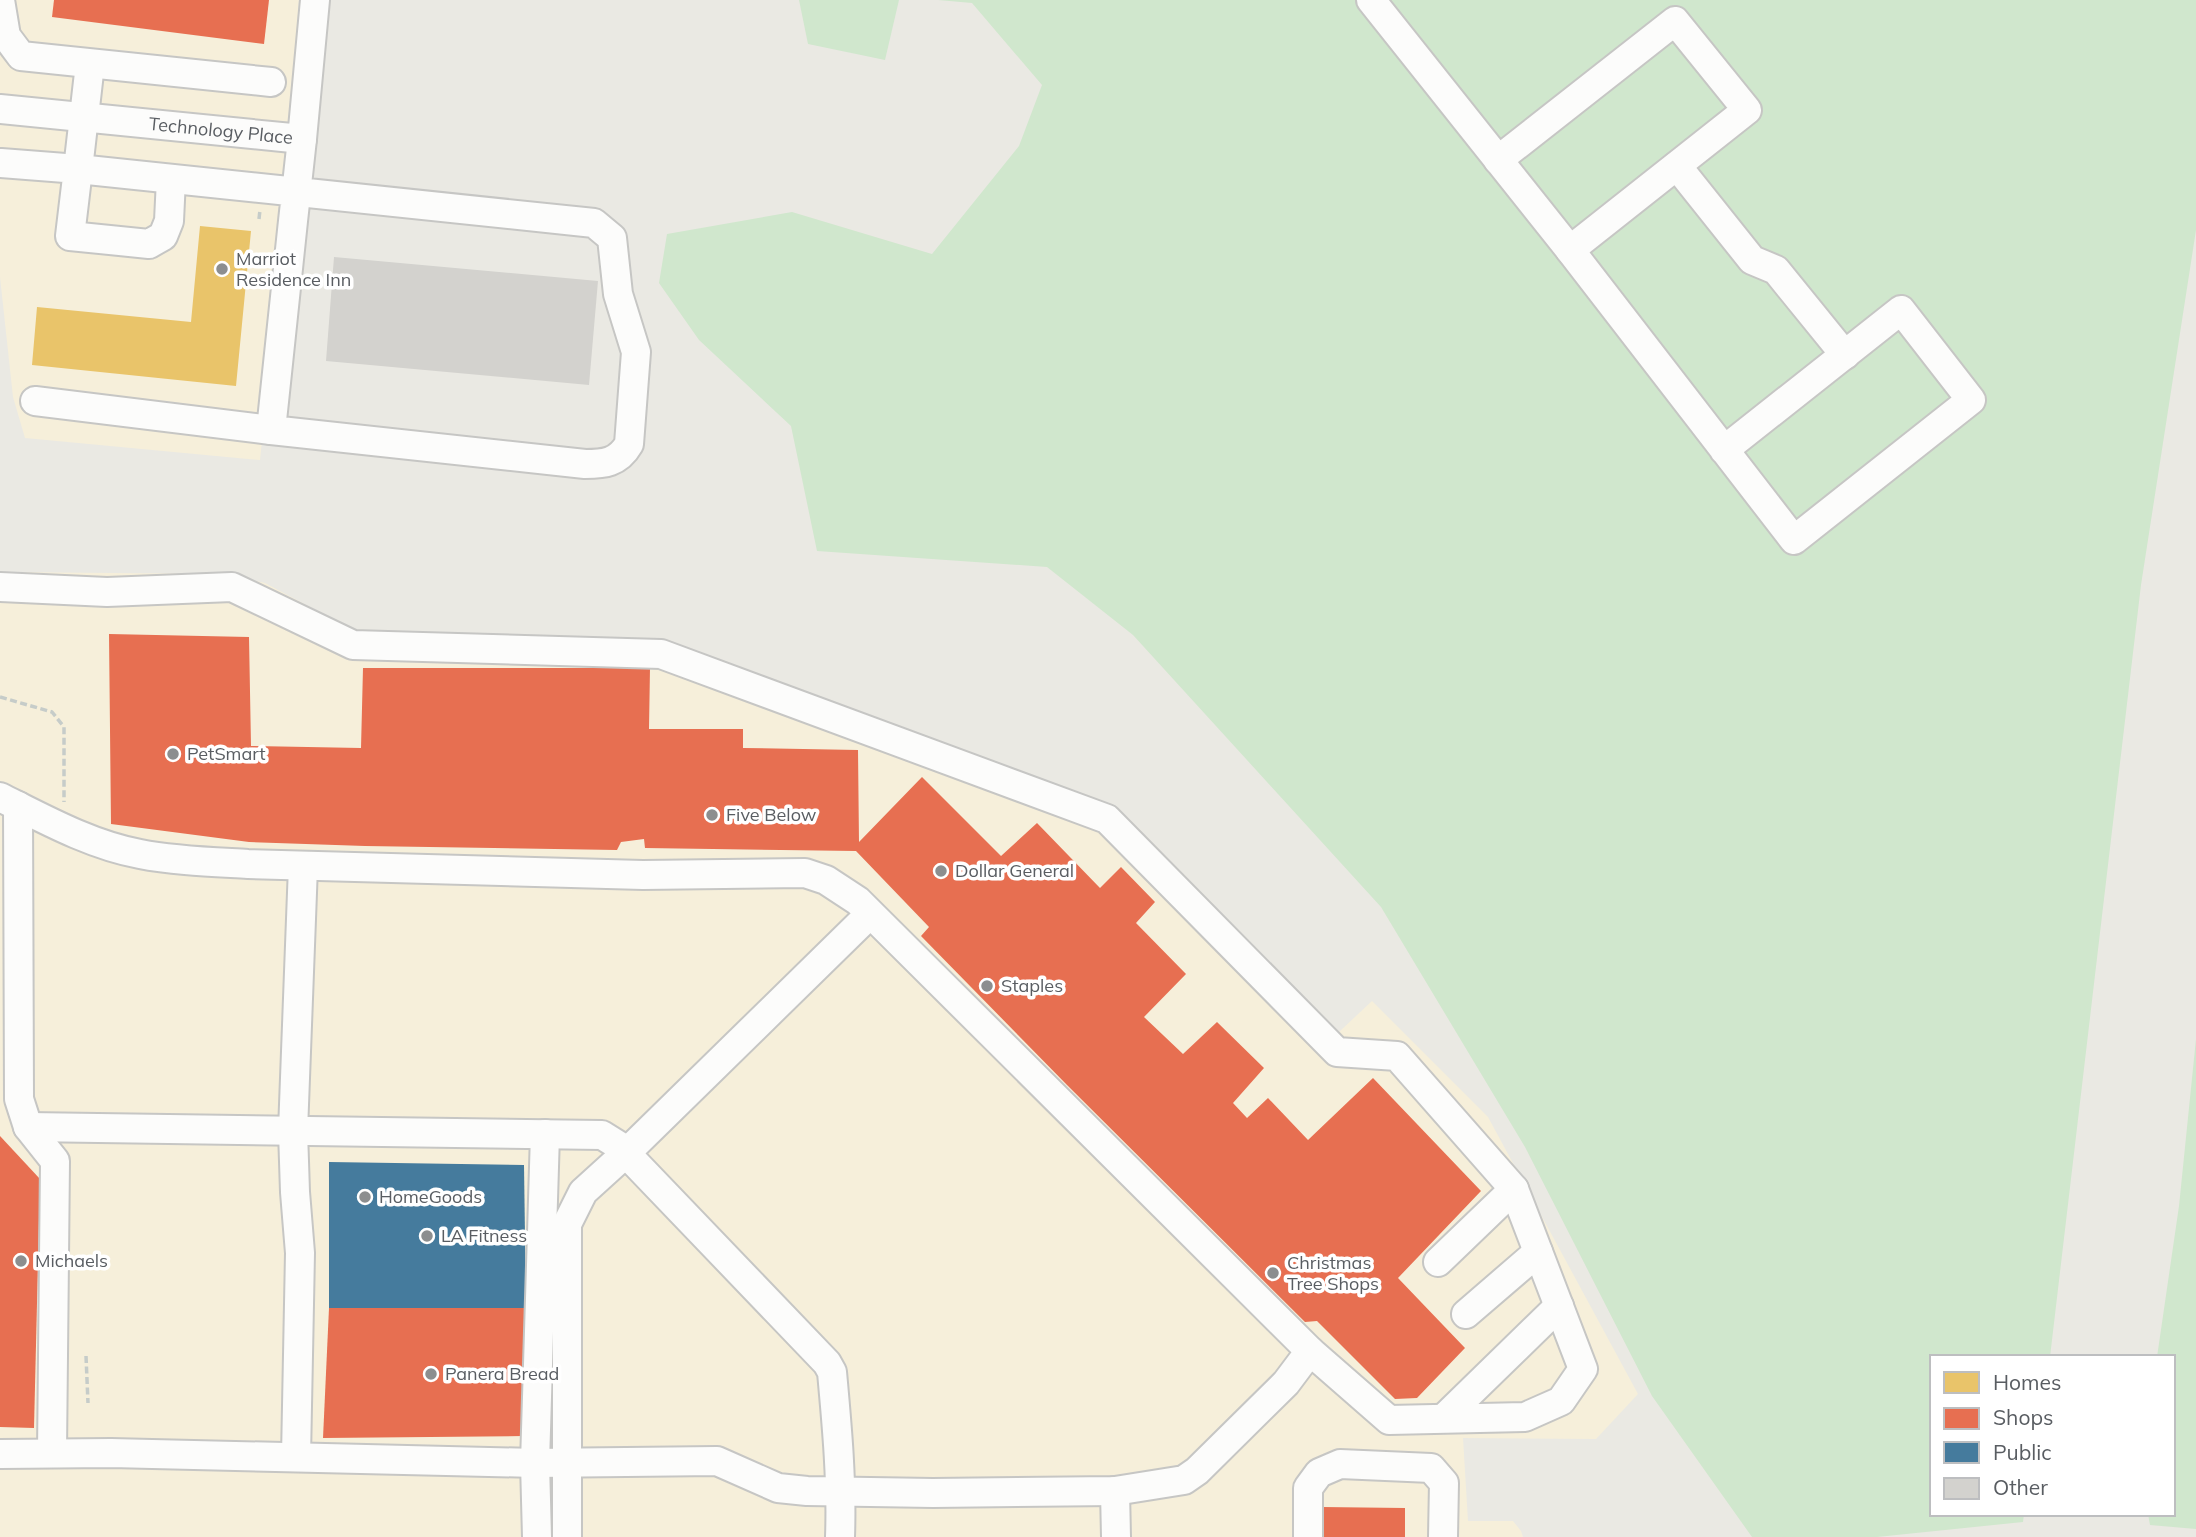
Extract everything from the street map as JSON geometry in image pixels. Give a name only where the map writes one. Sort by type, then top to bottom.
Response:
[{"type":"street","points":[[0,0],[6,36],[21,57],[271,82]]},
{"type":"street","name":"Technology Place","points":[[0,109],[302,139],[315,0]]},
{"type":"street","points":[[1371,0],[1570,250],[1724,450],[1794,540],[1971,400],[1901,310],[1724,450]]},
{"type":"street","points":[[1497,160],[1675,21],[1747,110],[1570,250]]},
{"type":"street","points":[[90,64],[70,236],[149,244],[163,236],[169,221],[171,179]]},
{"type":"street","points":[[271,430],[302,139]]},
{"type":"street","points":[[1,163],[594,223],[612,238],[618,294],[636,352],[629,444],[624,453],[605,464],[317,436],[35,401]]},
{"type":"street","points":[[1677,166],[1752,260],[1776,270],[1845,355]]},
{"type":"street","points":[[0,587],[107,592],[232,587],[354,645],[661,654],[1107,818],[1337,1052],[1397,1056],[1514,1189],[1583,1369],[1561,1401],[1525,1417],[1389,1420],[1310,1351],[858,901],[826,880],[805,873],[643,875],[303,866],[139,854],[80,835],[9,801],[19,1099],[28,1127],[55,1161],[52,1453]]},
{"type":"street","points":[[296,1457],[300,1253],[293,1131],[303,866]]},
{"type":"street","points":[[567,1224],[583,1192],[870,914]]},
{"type":"street","points":[[28,1127],[602,1135],[626,1153],[827,1363],[832,1372],[842,1490],[840,1537]]},
{"type":"street","points":[[537,1537],[535,1463],[554,1300],[567,1224],[553,1134]]},
{"type":"street","points":[[553,1134],[554,1300],[568,1463],[567,1537]]},
{"type":"street","points":[[1438,1262],[1514,1189]]},
{"type":"street","points":[[1466,1314],[1538,1251]]},
{"type":"street","points":[[1444,1418],[1559,1306]]},
{"type":"street","points":[[0,1454],[111,1452],[535,1463],[718,1461],[778,1488],[807,1491],[1115,1491],[1184,1480],[1197,1471],[1286,1383],[1310,1351]]},
{"type":"street","points":[[1308,1537],[1308,1488],[1319,1473],[1340,1464],[1430,1468],[1444,1483],[1443,1537]]},
{"type":"street","points":[[1115,1491],[1116,1537]]},
{"type":"path","points":[[0,697],[52,712],[64,727],[64,805]]},
{"type":"path","points":[[86,1356],[88,1403]]},
{"type":"shaded area","points":[[0,0],[299,0],[276,301],[260,460],[25,438],[13,397],[0,277]]},
{"type":"shaded area","points":[[0,572],[224,574],[265,583],[362,635],[656,641],[1116,812],[1318,1017],[1339,1032],[1372,1001],[1488,1117],[1638,1394],[1596,1439],[1463,1438],[1468,1521],[1513,1521],[1523,1537],[0,1537]]},
{"type":"green space","points":[[799,0],[899,0],[885,60],[808,44]]},
{"type":"green space","points":[[938,0],[2196,0],[2196,230],[2141,585],[2050,1355],[1930,1355],[1930,1516],[2024,1516],[2023,1522],[1877,1537],[1752,1537],[1652,1396],[1525,1147],[1381,907],[1133,635],[1047,567],[817,551],[791,426],[699,340],[659,283],[667,234],[792,212],[932,254],[1019,146],[1042,85],[972,3]]},
{"type":"green space","points":[[2196,1039],[2196,1529],[2150,1525],[2148,1516],[2175,1516],[2175,1355],[2157,1355],[2179,1206]]},
{"type":"building: Homes","name":"Marriot Residence Inn","points":[[200,226],[251,231],[236,386],[32,365],[37,307],[191,322]]},
{"type":"building: Shops","points":[[54,0],[269,0],[264,44],[52,17]]},
{"type":"building: Shops","points":[[109,634],[249,637],[251,746],[361,748],[363,668],[650,668],[649,729],[743,729],[743,748],[858,750],[859,842],[922,777],[1001,856],[1037,823],[1100,888],[1121,867],[1155,902],[1136,923],[1186,974],[1144,1017],[1183,1054],[1217,1022],[1264,1068],[1233,1103],[1247,1118],[1268,1098],[1308,1140],[1373,1078],[1481,1191],[1398,1278],[1465,1348],[1417,1398],[1395,1399],[1317,1321],[1305,1322],[1067,1085],[921,936],[929,927],[856,851],[645,848],[644,839],[621,842],[617,850],[249,842],[111,824]]},
{"type":"building: Shops","points":[[0,1136],[40,1179],[34,1428],[0,1427]]},
{"type":"building: Shops","points":[[329,1308],[526,1308],[523,1436],[323,1438]]},
{"type":"building: Shops","points":[[1322,1507],[1405,1508],[1405,1537],[1322,1537]]},
{"type":"building: Public","name":"LA Fitness","points":[[329,1162],[524,1165],[526,1308],[329,1308]]},
{"type":"building: Other","points":[[334,257],[598,281],[589,385],[326,361]]},
{"type":"place","name":"Marriot Residence Inn","points":[[222,269]]},
{"type":"place","name":"PetSmart","points":[[173,754]]},
{"type":"place","name":"Five Below","points":[[712,815]]},
{"type":"place","name":"Dollar General","points":[[941,871]]},
{"type":"place","name":"Staples","points":[[987,986]]},
{"type":"place","name":"HomeGoods","points":[[365,1197]]},
{"type":"place","name":"LA Fitness","points":[[427,1236]]},
{"type":"place","name":"Michaels","points":[[21,1261]]},
{"type":"place","name":"Christmas Tree Shops","points":[[1273,1273]]},
{"type":"place","name":"Panera Bread","points":[[431,1374]]}]
